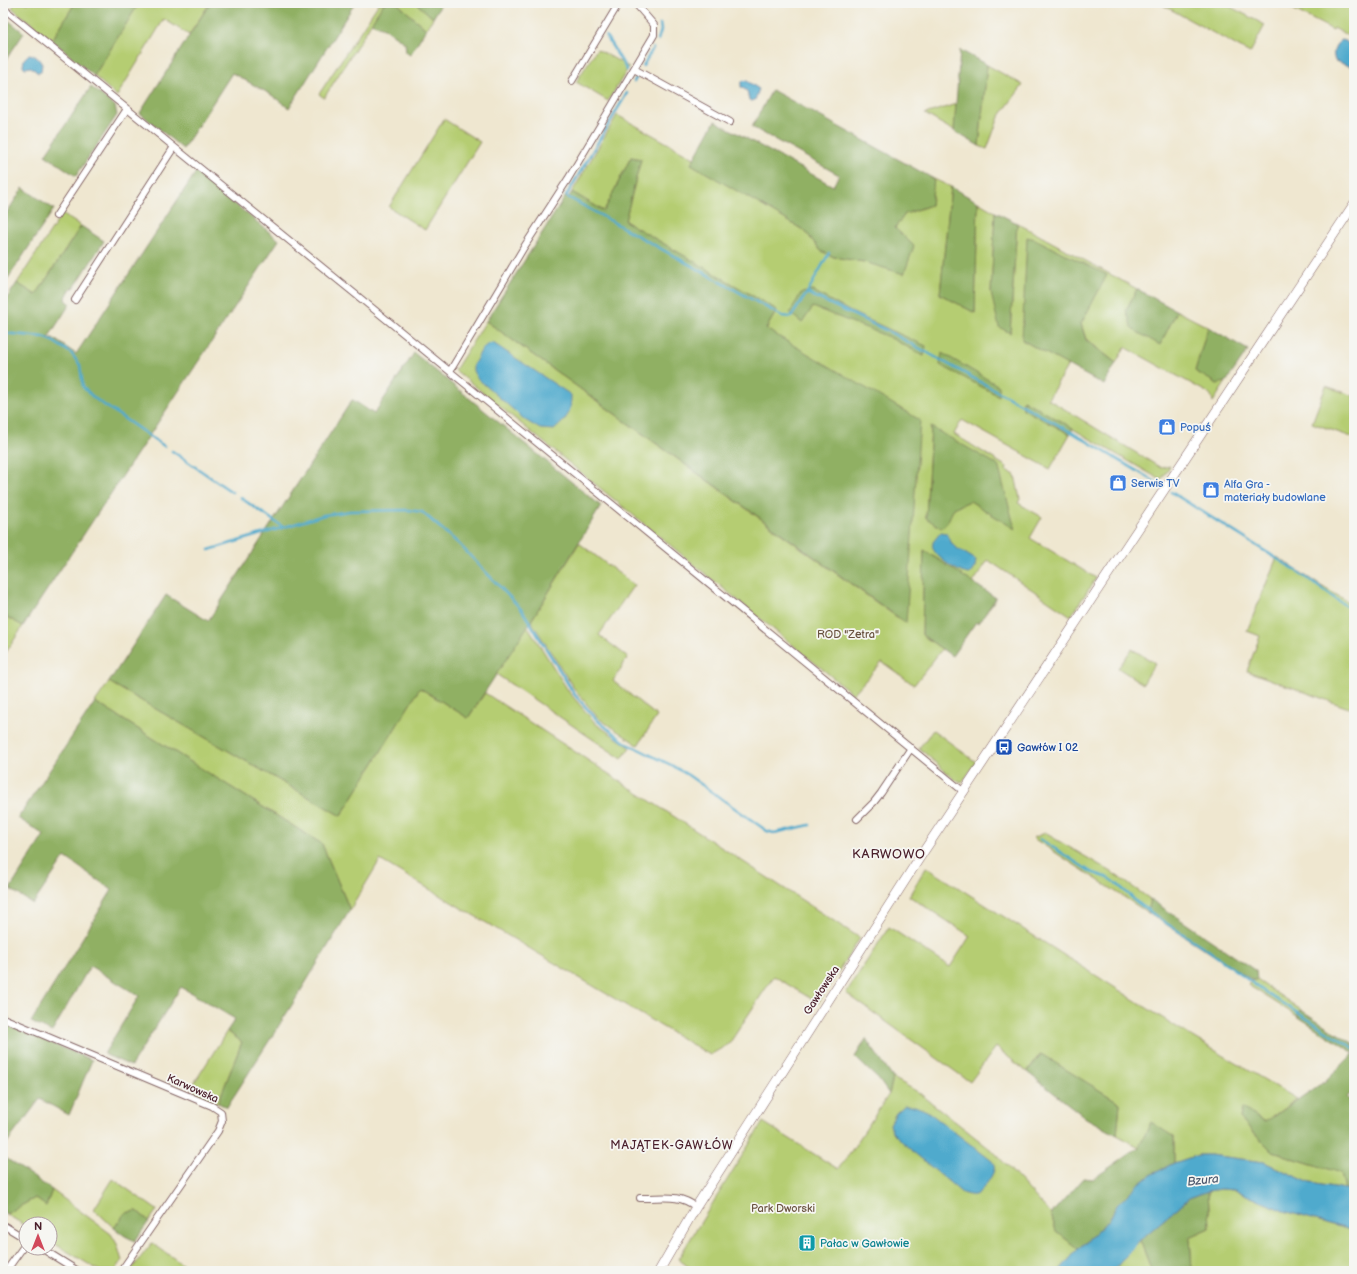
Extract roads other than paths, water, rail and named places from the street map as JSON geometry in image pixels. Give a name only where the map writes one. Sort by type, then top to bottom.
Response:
[{"type":"street","points":[[572,81],[619,3]]},
{"type":"street","points":[[450,371],[654,35],[654,24],[635,3]]},
{"type":"street","points":[[3,8],[450,371],[964,792]]},
{"type":"street","points":[[634,69],[730,122]]},
{"type":"street","points":[[56,216],[127,109]]},
{"type":"street","points":[[75,300],[174,147]]},
{"type":"street","name":"Gawłowska","points":[[659,1271],[696,1207],[1008,724],[1354,204]]},
{"type":"street","points":[[857,819],[878,798],[910,748]]},
{"type":"street","name":"Karwowska","points":[[3,1018],[212,1106],[221,1112],[222,1121],[218,1131],[121,1271]]},
{"type":"street","points":[[640,1198],[677,1197],[684,1199],[696,1207]]},
{"type":"street","points":[[3,1225],[18,1234]]},
{"type":"street","points":[[6,1271],[18,1254]]},
{"type":"street","points":[[54,1256],[78,1271]]},
{"type":"water","points":[[1342,40],[1346,41],[1354,50],[1354,66],[1349,66],[1335,61],[1334,49]]},
{"type":"water","points":[[29,54],[35,56],[41,62],[41,72],[38,73],[31,67],[25,68],[23,66],[24,59]]},
{"type":"water","points":[[744,80],[759,89],[755,100],[749,100],[747,91],[741,87],[741,83]]},
{"type":"water","points":[[493,343],[571,395],[568,415],[554,430],[540,429],[525,420],[477,378],[473,371],[473,366],[482,349],[488,344]]},
{"type":"water","points":[[941,532],[947,533],[955,547],[976,560],[975,567],[970,574],[966,574],[955,569],[935,552],[933,542]]},
{"type":"water","points":[[904,1106],[915,1106],[927,1111],[992,1161],[994,1164],[993,1173],[981,1191],[975,1195],[962,1193],[892,1132],[890,1124],[896,1113]]},
{"type":"water","name":"Bzura","points":[[1198,1155],[1210,1155],[1264,1162],[1310,1183],[1354,1192],[1354,1231],[1281,1210],[1235,1190],[1220,1189],[1208,1191],[1189,1198],[1140,1240],[1113,1271],[1059,1271],[1078,1249],[1109,1220],[1117,1205],[1138,1184],[1174,1163]]},
{"type":"waterway","points":[[658,40],[661,30],[660,24]]},
{"type":"waterway","points":[[606,36],[627,70]]},
{"type":"waterway","points":[[643,66],[653,48]]},
{"type":"waterway","points":[[634,82],[636,78]]},
{"type":"waterway","points":[[627,93],[566,196],[782,316],[791,317],[807,293],[888,331],[1073,433],[1159,484]]},
{"type":"waterway","points":[[807,293],[829,253]]},
{"type":"waterway","points":[[3,333],[43,337],[51,340],[71,353],[80,365],[83,387],[94,398],[164,446]]},
{"type":"waterway","points":[[172,451],[232,492]]},
{"type":"waterway","points":[[1171,492],[1295,570],[1340,602],[1354,610]]},
{"type":"waterway","points":[[241,498],[283,527]]},
{"type":"waterway","points":[[209,550],[324,515],[350,511],[409,510],[422,512],[459,544],[522,610],[575,695],[598,721],[626,743],[688,775],[767,831],[774,833],[810,825]]},
{"type":"waterway","points":[[1040,839],[1091,872],[1106,877],[1116,883],[1137,902],[1161,920],[1208,950],[1266,993],[1354,1048]]},
{"type":"place","name":"Popuś","points":[[1167,427]]},
{"type":"place","name":"Serwis TV","points":[[1118,483]]},
{"type":"place","name":"Alfa Gra - materiały budowlane","points":[[1211,490]]},
{"type":"place","name":"Gawłów I 02","points":[[1004,747]]},
{"type":"place","name":"Pałac w Gawłowie","points":[[807,1243]]},
{"type":"district","name":"KARWOWO","points":[[889,853]]},
{"type":"district","name":"MAJĄTEK-GAWŁÓW","points":[[672,1145]]},
{"type":"park label","name":"ROD \"Zetra\"","points":[[848,634]]},
{"type":"park label","name":"Park Dworski","points":[[783,1208]]}]
